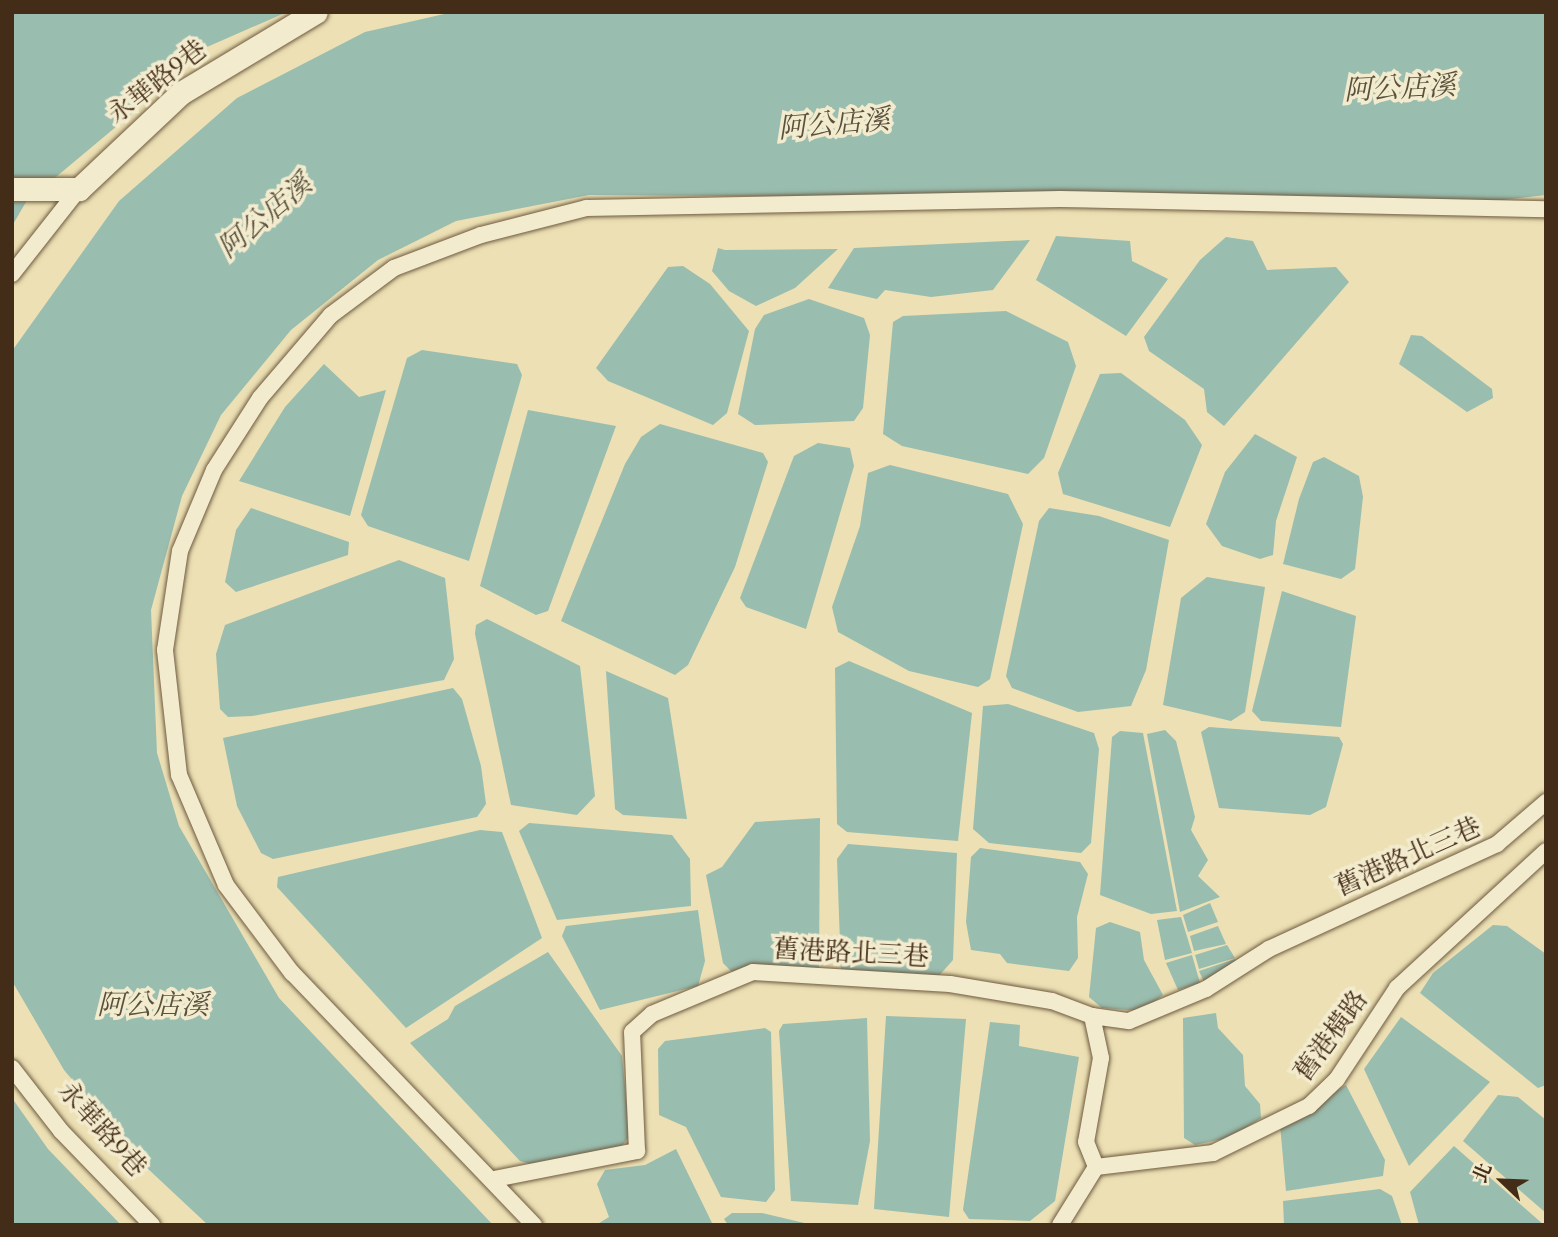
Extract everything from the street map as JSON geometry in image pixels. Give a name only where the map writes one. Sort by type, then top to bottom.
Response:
[{"type":"street","name":"永華路9巷","points":[[12,274],[79,189],[181,93],[316,12]]},
{"type":"street","points":[[12,189],[79,189]]},
{"type":"street","points":[[534,1225],[494,1179],[292,973],[226,885],[179,775],[165,650],[180,551],[214,470],[253,408],[331,315],[394,268],[481,235],[586,208],[1060,200],[1546,209]]},
{"type":"street","name":"舊港路北三巷","points":[[494,1179],[637,1151],[632,1032],[652,1014],[753,972],[950,984],[1052,1001],[1092,1016],[1129,1021],[1206,989],[1269,949],[1497,844],[1546,803]]},
{"type":"street","name":"舊港橫路","points":[[1096,1167],[1213,1153],[1309,1106],[1337,1079],[1397,988],[1546,851]]},
{"type":"street","points":[[1060,1225],[1096,1167],[1086,1142],[1101,1058],[1092,1016]]},
{"type":"street","name":"永華路9巷","points":[[12,1068],[61,1131],[152,1225]]},
{"type":"water","points":[[12,12],[287,12],[191,54],[184,70],[26,202],[12,226]]},
{"type":"water","name":"阿公店溪","points":[[453,12],[1546,12],[1546,195],[1494,201],[589,195],[456,221],[378,260],[291,330],[221,415],[182,496],[151,610],[157,753],[179,826],[279,998],[493,1225],[208,1225],[146,1167],[64,1070],[12,981],[12,351],[119,201],[237,98],[365,32]]},
{"type":"water","points":[[1056,236],[1130,241],[1132,261],[1168,279],[1126,336],[1036,280]]},
{"type":"water","points":[[1226,237],[1253,241],[1267,270],[1336,267],[1349,282],[1224,426],[1207,412],[1204,389],[1149,351],[1144,337],[1200,260]]},
{"type":"water","points":[[1030,240],[993,290],[931,297],[885,290],[877,299],[828,288],[854,248]]},
{"type":"water","points":[[718,248],[838,249],[795,288],[756,306],[729,291],[712,271]]},
{"type":"water","points":[[683,266],[710,284],[749,331],[727,413],[713,425],[608,381],[596,368],[668,267]]},
{"type":"water","points":[[809,299],[864,318],[870,335],[863,408],[854,421],[755,425],[738,414],[755,329],[764,315]]},
{"type":"water","points":[[1006,311],[1068,342],[1076,366],[1044,458],[1028,474],[902,446],[883,434],[893,322],[903,316]]},
{"type":"water","points":[[1411,335],[1422,336],[1492,389],[1493,398],[1467,412],[1399,364]]},
{"type":"water","points":[[422,350],[517,364],[522,375],[469,561],[368,526],[361,515],[407,358]]},
{"type":"water","points":[[324,364],[359,397],[386,390],[350,516],[239,481],[285,407]]},
{"type":"water","points":[[1121,373],[1185,420],[1202,445],[1170,527],[1063,494],[1058,473],[1100,374]]},
{"type":"water","points":[[528,410],[616,426],[548,611],[536,615],[480,586]]},
{"type":"water","points":[[660,424],[763,453],[768,462],[735,567],[688,665],[675,675],[561,621],[625,464],[641,437]]},
{"type":"water","points":[[1255,434],[1297,457],[1276,521],[1273,555],[1260,559],[1222,546],[1206,524],[1225,472]]},
{"type":"water","points":[[818,443],[850,448],[854,466],[806,629],[746,607],[740,598],[794,456]]},
{"type":"water","points":[[1324,457],[1359,476],[1363,497],[1355,569],[1341,579],[1283,564],[1299,499],[1313,462]]},
{"type":"water","points":[[890,465],[1008,494],[1023,524],[990,679],[978,687],[909,671],[838,632],[832,607],[860,526],[868,473]]},
{"type":"water","points":[[251,508],[349,542],[348,555],[236,592],[225,582],[236,530]]},
{"type":"water","points":[[1049,508],[1099,516],[1169,540],[1146,670],[1131,706],[1078,712],[1012,688],[1006,676],[1039,521]]},
{"type":"water","points":[[399,560],[445,578],[454,659],[444,680],[252,716],[228,717],[220,709],[216,654],[225,625]]},
{"type":"water","points":[[1207,577],[1265,587],[1245,712],[1231,721],[1163,705],[1181,598]]},
{"type":"water","points":[[1282,591],[1356,616],[1341,727],[1261,721],[1252,711]]},
{"type":"water","points":[[487,619],[580,666],[595,796],[577,815],[511,805],[475,634],[476,625]]},
{"type":"water","points":[[849,661],[972,713],[958,841],[847,832],[837,824],[835,668]]},
{"type":"water","points":[[606,671],[668,698],[687,819],[623,815],[615,809]]},
{"type":"water","points":[[453,688],[462,699],[481,766],[486,804],[477,817],[273,859],[261,853],[237,806],[223,738]]},
{"type":"water","points":[[1008,704],[1094,733],[1099,749],[1091,843],[1081,853],[989,843],[973,829],[983,706]]},
{"type":"water","points":[[1209,727],[1339,737],[1343,744],[1326,807],[1310,815],[1219,808],[1201,732]]},
{"type":"water","points":[[1165,730],[1176,741],[1195,817],[1191,830],[1208,860],[1198,876],[1220,897],[1180,912],[1147,734]]},
{"type":"water","points":[[1120,731],[1143,733],[1177,911],[1151,914],[1100,895],[1112,737]]},
{"type":"water","points":[[820,818],[819,969],[736,976],[723,963],[706,875],[722,867],[755,822]]},
{"type":"water","points":[[529,823],[672,835],[690,859],[691,906],[557,920],[519,831]]},
{"type":"water","points":[[480,830],[502,832],[542,938],[406,1028],[277,887],[278,877]]},
{"type":"water","points":[[848,844],[957,853],[953,960],[937,978],[841,971],[837,859]]},
{"type":"water","points":[[980,848],[1080,862],[1088,874],[1077,917],[1078,958],[1069,971],[1007,963],[1000,954],[971,950],[966,922],[971,857]]},
{"type":"water","points":[[1210,903],[1218,922],[1188,932],[1183,915]]},
{"type":"water","points":[[698,910],[705,961],[698,986],[600,1010],[562,936],[566,926]]},
{"type":"water","points":[[1181,917],[1192,953],[1165,960],[1157,920]]},
{"type":"water","points":[[1110,922],[1140,932],[1144,960],[1163,995],[1142,1011],[1102,1008],[1089,997],[1096,928]]},
{"type":"water","points":[[1493,925],[1507,926],[1546,954],[1546,1085],[1538,1088],[1420,993],[1433,973]]},
{"type":"water","points":[[1218,926],[1226,944],[1194,951],[1190,936]]},
{"type":"water","points":[[1227,945],[1235,958],[1199,969],[1195,955]]},
{"type":"water","points":[[548,952],[622,1056],[630,1136],[622,1146],[534,1165],[520,1161],[410,1043],[448,1019],[455,1006]]},
{"type":"water","points":[[1192,955],[1200,983],[1178,990],[1166,963]]},
{"type":"water","points":[[1235,959],[1241,969],[1206,986],[1199,971]]},
{"type":"water","points":[[1216,1013],[1218,1028],[1243,1055],[1245,1086],[1260,1104],[1261,1118],[1232,1137],[1195,1145],[1184,1138],[1183,1018]]},
{"type":"water","points":[[886,1016],[966,1019],[949,1217],[874,1209]]},
{"type":"water","points":[[1401,1017],[1490,1082],[1409,1166],[1364,1069]]},
{"type":"water","points":[[867,1018],[870,1141],[858,1205],[791,1201],[779,1031],[783,1024]]},
{"type":"water","points":[[990,1022],[1020,1025],[1019,1046],[1079,1057],[1055,1201],[1030,1221],[969,1219],[963,1210]]},
{"type":"water","points":[[765,1028],[771,1032],[775,1190],[766,1202],[721,1197],[686,1127],[659,1115],[658,1049],[665,1041]]},
{"type":"water","points":[[1346,1085],[1385,1160],[1383,1176],[1286,1191],[1280,1125]]},
{"type":"water","points":[[1498,1095],[1518,1097],[1546,1120],[1546,1213],[1463,1141]]},
{"type":"water","points":[[12,1098],[48,1149],[121,1225],[12,1225]]},
{"type":"water","points":[[1454,1146],[1544,1225],[1419,1225],[1410,1192]]},
{"type":"water","points":[[676,1149],[713,1225],[596,1225],[609,1217],[597,1184],[605,1170],[645,1165]]},
{"type":"water","points":[[1380,1189],[1392,1196],[1402,1225],[1284,1225],[1283,1201]]},
{"type":"water","points":[[732,1213],[762,1213],[813,1225],[728,1225],[724,1219]]}]
